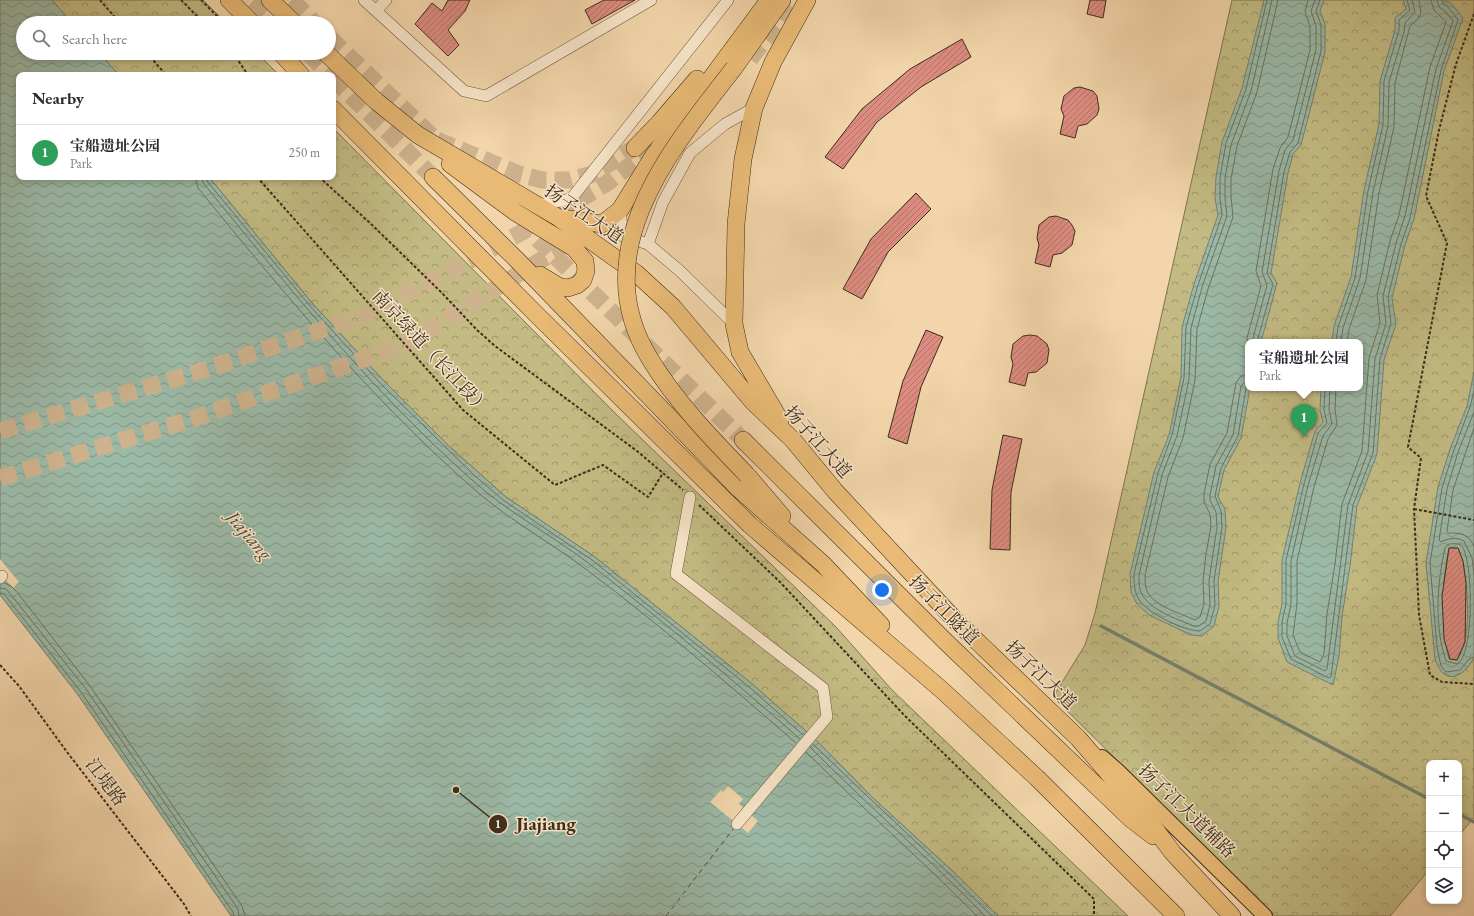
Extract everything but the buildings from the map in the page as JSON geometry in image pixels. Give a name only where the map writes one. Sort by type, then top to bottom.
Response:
[{"type":"highway","points":[[229,0],[245,16]]},
{"type":"highway","points":[[270,0],[287,16]]},
{"type":"highway","points":[[634,148],[659,123],[694,83],[756,0]]},
{"type":"highway","points":[[559,218],[602,224],[620,210],[654,155],[769,0]]},
{"type":"highway","points":[[782,0],[702,110],[650,187],[637,218],[629,247],[626,272],[628,300],[635,328],[649,358],[675,395],[709,435],[747,475],[823,564],[943,691]]},
{"type":"highway","points":[[793,440],[740,352],[734,324],[736,224],[743,159],[754,108],[773,62],[807,0]]},
{"type":"highway","points":[[287,60],[298,72]]},
{"type":"highway","name":"扬子江大道","points":[[333,60],[376,101],[418,134],[559,218],[636,273],[673,308],[753,402],[793,440],[835,491],[957,622],[1078,738],[1142,812],[1173,852],[1232,916]]},
{"type":"highway","points":[[336,112],[538,316],[750,525],[943,691],[1037,778],[1176,916]]},
{"type":"highway","points":[[418,134],[456,170],[515,212],[574,248],[585,261],[586,271],[583,280],[577,285],[568,288],[560,287],[518,261]]},
{"type":"highway","points":[[433,177],[518,261],[739,489],[823,564]]},
{"type":"highway","name":"扬子江隧道","points":[[743,440],[964,658],[1131,819],[1173,852]]},
{"type":"main road","name":"扬子江大道辅路","points":[[1078,738],[1118,771],[1265,916]]},
{"type":"street","points":[[364,0],[464,91],[486,96],[651,0]]},
{"type":"street","points":[[376,12],[386,0]]},
{"type":"street","points":[[538,206],[572,199],[728,0]]},
{"type":"street","points":[[648,244],[663,202],[690,153],[725,124],[754,108]]},
{"type":"street","points":[[620,210],[623,236],[648,244],[680,271],[734,324]]},
{"type":"street","points":[[690,497],[676,574],[823,688],[827,717],[737,824]]},
{"type":"path","points":[[100,0],[114,16]]},
{"type":"path","points":[[181,0],[197,16]]},
{"type":"path","points":[[200,0],[217,16]]},
{"type":"path","points":[[1474,14],[1452,79],[1439,130],[1426,196],[1447,243],[1408,447],[1421,458],[1414,509],[1419,615],[1430,675],[1442,682],[1474,684]]},
{"type":"path","points":[[153,60],[163,72]]},
{"type":"path","points":[[238,60],[246,72]]},
{"type":"path","name":"南京绿道（长江段）","points":[[260,180],[463,410],[555,485],[603,465],[648,497],[663,473]]},
{"type":"path","points":[[322,180],[369,222],[442,293],[477,330],[495,346],[637,451],[690,497],[780,582],[905,716],[1094,899],[1094,916]]},
{"type":"path","points":[[1414,509],[1474,520]]},
{"type":"path","name":"江堤路","points":[[0,665],[19,686],[67,752],[184,904],[191,916]]},
{"type":"green space","points":[[52,0],[203,0],[219,16],[66,16]]},
{"type":"green space","points":[[1232,0],[1474,0],[1474,818],[1462,832],[1462,760],[1426,760],[1426,874],[1390,916],[1275,916],[1053,697],[1085,645],[1095,613]]},
{"type":"green space","points":[[105,60],[264,60],[276,72],[116,72]]},
{"type":"green space","points":[[336,131],[616,414],[836,627],[892,690],[1128,916],[998,916],[959,877],[872,797],[815,739],[751,683],[595,557],[506,497],[450,447],[384,381],[312,303],[211,180],[336,180]]},
{"type":"water","points":[[0,0],[52,0],[66,16],[16,16],[16,60],[105,60],[116,72],[16,72],[16,180],[211,180],[312,303],[384,381],[450,447],[506,497],[595,557],[751,683],[815,739],[872,797],[959,877],[998,916],[231,916],[78,695],[0,595]]},
{"type":"water","points":[[1264,0],[1324,0],[1320,11],[1325,24],[1325,52],[1301,145],[1293,154],[1288,173],[1271,273],[1277,283],[1262,339],[1245,339],[1245,391],[1249,391],[1241,438],[1224,470],[1218,497],[1225,509],[1226,527],[1218,582],[1219,606],[1214,626],[1202,636],[1191,635],[1149,615],[1137,604],[1131,592],[1130,574],[1154,472],[1169,435],[1181,377],[1182,327],[1194,284],[1218,215],[1215,198],[1216,177],[1222,142],[1242,88]]},
{"type":"water","points":[[1403,0],[1441,0],[1451,3],[1463,18],[1444,71],[1414,219],[1405,245],[1392,298],[1396,324],[1384,360],[1377,454],[1357,506],[1342,616],[1339,656],[1333,685],[1287,662],[1278,638],[1278,622],[1282,604],[1282,560],[1300,483],[1315,431],[1323,422],[1320,411],[1321,391],[1363,391],[1363,339],[1332,339],[1334,326],[1351,277],[1364,190],[1379,124],[1380,81],[1395,30],[1395,18],[1406,9]]},
{"type":"water","points":[[1474,372],[1474,657],[1470,665],[1465,670],[1454,676],[1448,676],[1439,668],[1435,659],[1426,563],[1438,487],[1450,449],[1467,406]],"holes":[[[1449,548],[1458,548],[1464,569],[1468,609],[1463,647],[1457,660],[1449,659],[1446,645],[1443,618],[1443,590]]]},
{"type":"pier","points":[[0,559],[19,582],[13,588],[5,579],[0,583]]},
{"type":"pier","points":[[728,786],[743,799],[739,804],[758,821],[748,833],[710,802],[721,790],[723,792]]},
{"type":"waterway","points":[[1101,626],[1426,797]]},
{"type":"waterway","points":[[1462,816],[1474,822]]},
{"type":"ferry route","points":[[666,916],[734,828]]},
{"type":"tunnel","points":[[254,0],[271,16]]},
{"type":"tunnel","points":[[292,0],[307,16]]},
{"type":"tunnel","points":[[750,59],[795,0]]},
{"type":"tunnel","points":[[336,44],[440,144]]},
{"type":"tunnel","points":[[315,60],[327,72]]},
{"type":"tunnel","points":[[336,81],[433,177]]},
{"type":"tunnel","points":[[0,431],[204,370],[374,312],[550,217],[607,183],[642,156],[662,135]]},
{"type":"tunnel","points":[[437,140],[519,174],[542,180],[569,180],[593,174],[634,148]]},
{"type":"tunnel","points":[[520,222],[743,440]]},
{"type":"tunnel","points":[[0,478],[195,418],[404,345],[567,244],[577,236]]},
{"type":"place","name":"宝船遗址公园","points":[[1304,437]]},
{"type":"place","name":"Jiajiang","points":[[456,790]]}]
